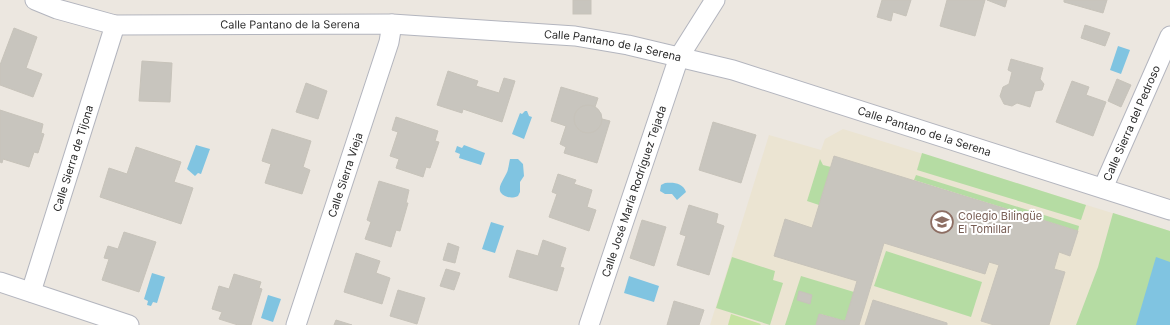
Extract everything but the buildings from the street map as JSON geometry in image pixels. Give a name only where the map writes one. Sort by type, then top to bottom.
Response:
[{"type":"street","name":"Calle Pantano de la Serena","points":[[36,0],[57,9],[115,25],[392,24],[575,36],[679,57],[733,70],[1170,210]]},
{"type":"street","name":"Calle José María Rodríguez Tejada","points":[[589,325],[679,57],[715,0]]},
{"type":"street","name":"Calle Sierra Vieja","points":[[296,325],[389,42],[392,24]]},
{"type":"street","name":"Calle Sierra de Tijona","points":[[31,292],[115,25]]},
{"type":"street","name":"Calle Sierra del Pedroso","points":[[1103,188],[1170,36]]},
{"type":"street","points":[[0,282],[129,325]]},
{"type":"shaded area","name":"Colegio Bilingüe El Tomillar","points":[[843,129],[1170,231],[1170,325],[710,325],[769,135],[821,150],[825,139]]},
{"type":"green space","points":[[922,153],[1086,205],[1081,220],[917,170]]},
{"type":"green space","points":[[820,159],[823,165],[831,167],[819,205],[807,201]]},
{"type":"green space","points":[[916,175],[1079,226],[1078,231],[914,180]]},
{"type":"green space","points":[[1113,213],[1170,231],[1170,325],[1076,325],[1098,267]]},
{"type":"green space","points":[[886,251],[982,282],[971,317],[874,286]]},
{"type":"green space","points":[[732,257],[775,271],[773,280],[783,283],[770,325],[716,308]]},
{"type":"green space","points":[[801,276],[854,292],[845,321],[820,314],[816,325],[785,325]]},
{"type":"green space","points":[[731,314],[761,324],[728,325]]},
{"type":"water","points":[[1118,46],[1130,50],[1121,74],[1110,70]]},
{"type":"water","points":[[527,111],[529,116],[532,117],[524,139],[512,134],[520,113],[522,114]]},
{"type":"water","points":[[196,145],[210,149],[201,174],[198,173],[195,176],[187,169]]},
{"type":"water","points":[[464,145],[485,153],[481,165],[459,158],[460,154],[455,152],[457,146],[462,148]]},
{"type":"water","points":[[510,159],[518,159],[523,164],[524,176],[520,182],[520,192],[518,196],[512,198],[505,196],[500,190]]},
{"type":"water","points":[[665,183],[678,184],[685,189],[686,192],[677,200],[672,194],[665,194],[660,191],[661,185]]},
{"type":"water","points":[[491,222],[504,226],[495,253],[482,249]]},
{"type":"water","points":[[1156,257],[1170,262],[1170,325],[1136,325]]},
{"type":"water","points":[[152,273],[165,277],[157,303],[153,302],[151,306],[147,305],[148,301],[144,299]]},
{"type":"water","points":[[629,276],[659,286],[654,302],[624,293]]},
{"type":"water","points":[[268,295],[281,299],[273,322],[261,318]]},
{"type":"place","name":"Colegio Bilingüe El Tomillar","points":[[942,222]]}]
